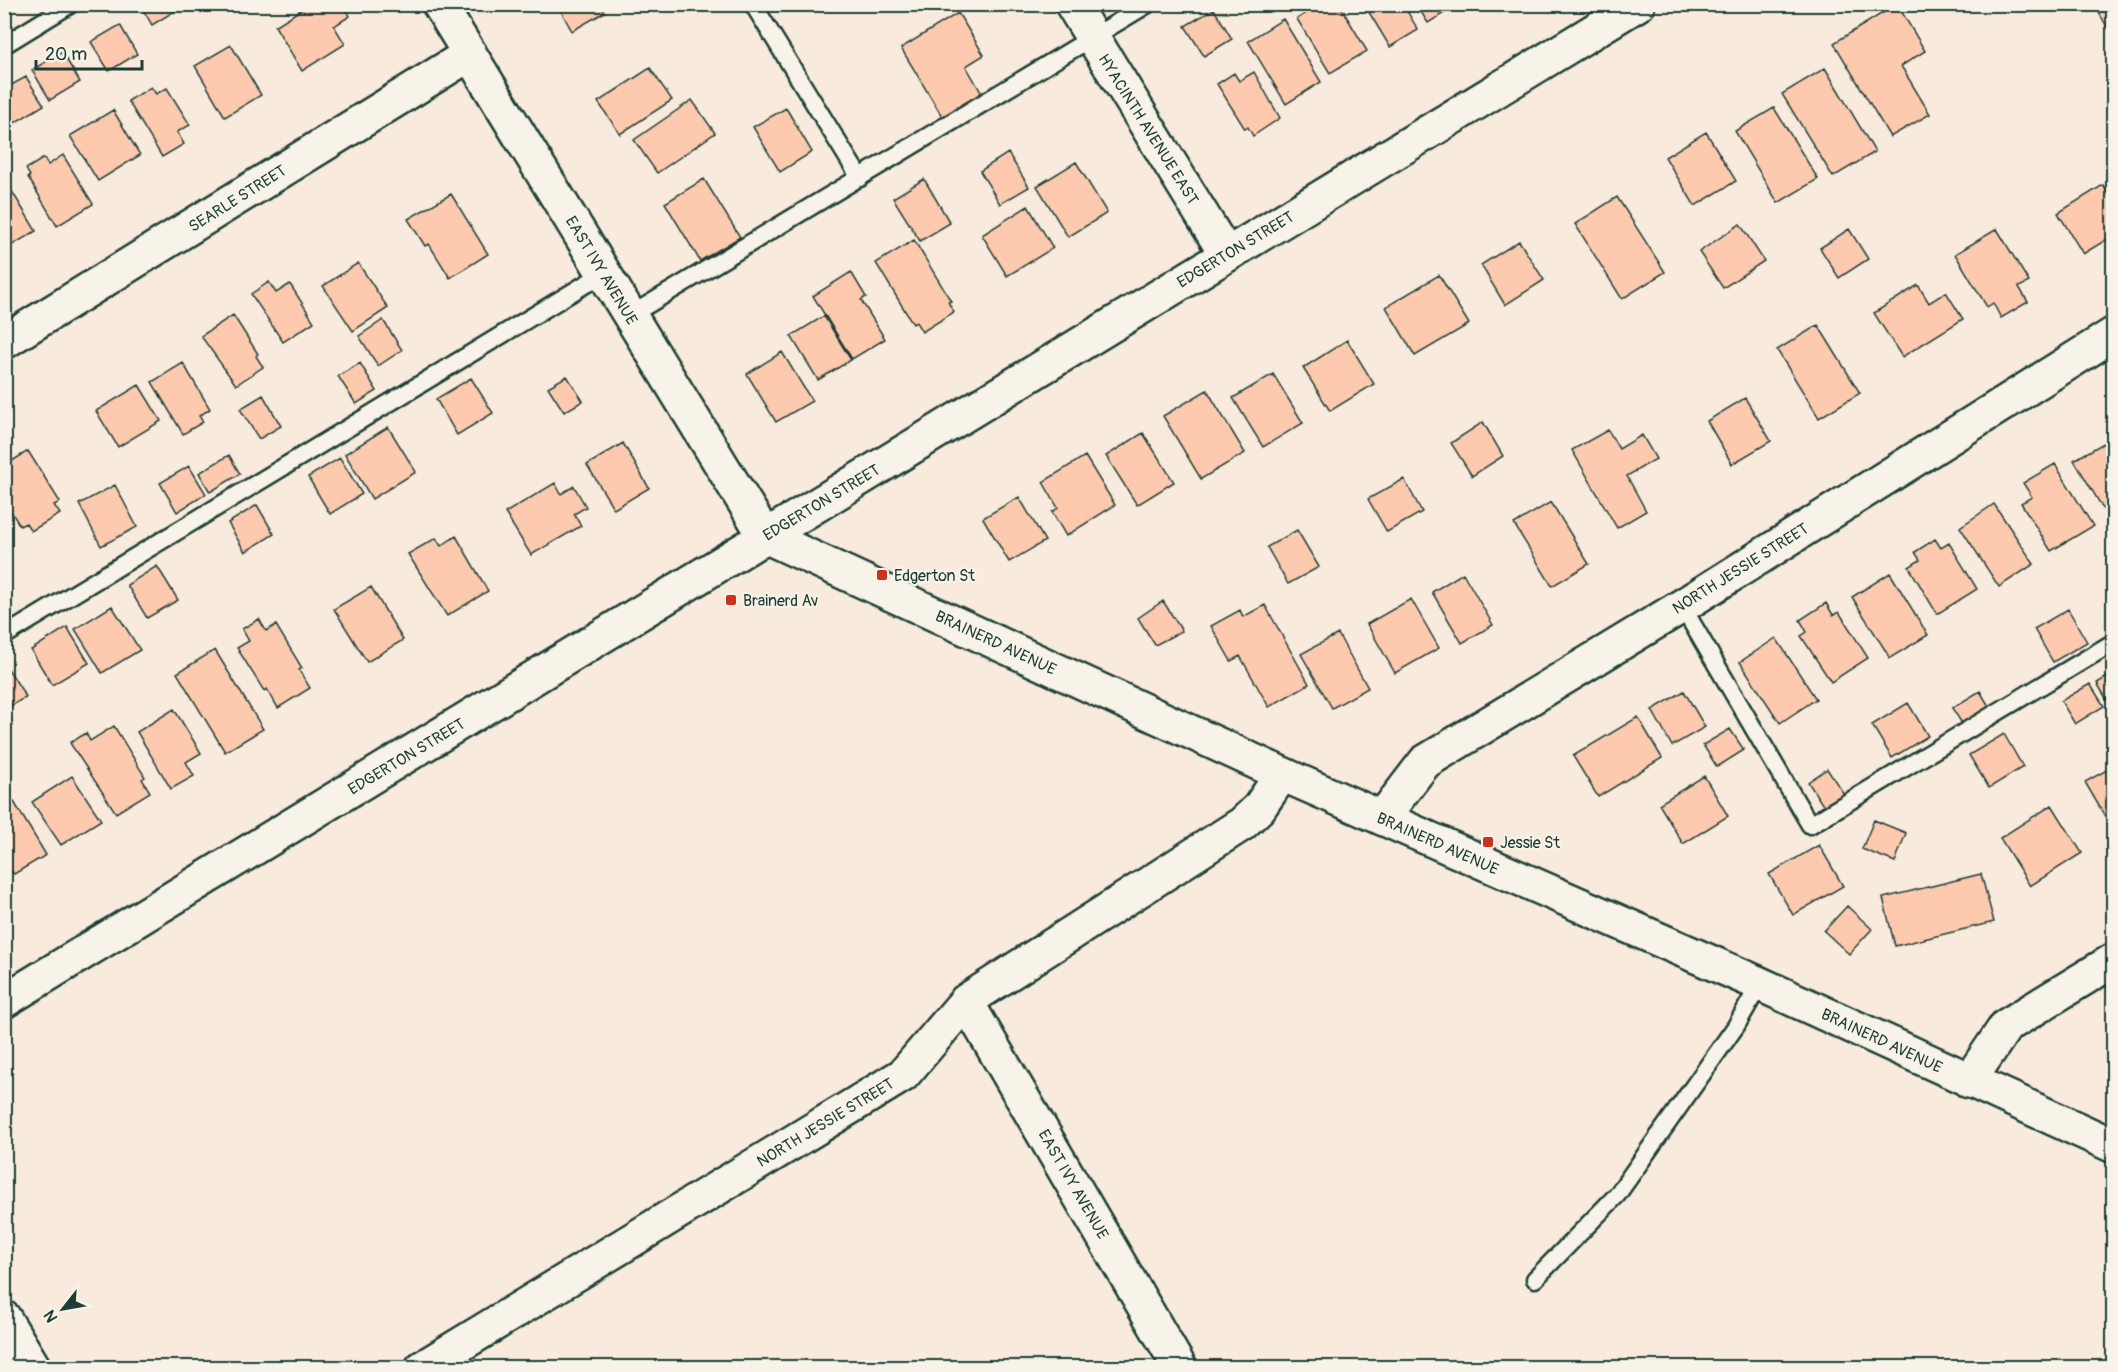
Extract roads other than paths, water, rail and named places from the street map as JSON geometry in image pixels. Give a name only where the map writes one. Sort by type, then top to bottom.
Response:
[{"type":"street","name":"EAST IVY AVENUE","points":[[439,4],[765,536]]},
{"type":"street","name":"HYACINTH AVENUE EAST","points":[[1072,4],[1226,255]]},
{"type":"street","name":"EDGERTON STREET","points":[[4,1001],[1638,4]]},
{"type":"street","name":"SEARLE STREET","points":[[4,342],[470,54]]},
{"type":"street","name":"NORTH JESSIE STREET","points":[[1382,818],[1425,762],[1682,606],[2114,334]]},
{"type":"street","name":"BRAINERD AVENUE","points":[[765,536],[1282,774],[1760,984],[2114,1146]]},
{"type":"street","name":"NORTH JESSIE STREET","points":[[422,1368],[903,1075],[966,1001],[1242,824],[1259,808],[1282,774]]},
{"type":"street","points":[[1969,1081],[2006,1026],[2114,960]]},
{"type":"street","name":"EAST IVY AVENUE","points":[[966,1001],[1180,1368]]},
{"type":"street","points":[[4,1318],[34,1368]]},
{"type":"lane","points":[[4,45],[71,4]]},
{"type":"lane","points":[[753,4],[860,177]]},
{"type":"lane","points":[[629,315],[1148,4]]},
{"type":"lane","points":[[4,636],[604,273]]},
{"type":"lane","points":[[1682,606],[1810,825],[2114,642]]},
{"type":"lane","points":[[1534,1279],[1617,1195],[1736,1026],[1760,984]]},
{"type":"place","name":"Edgerton St","points":[[882,575]]},
{"type":"place","name":"Brainerd Av","points":[[731,600]]},
{"type":"place","name":"Jessie St","points":[[1488,842]]}]
